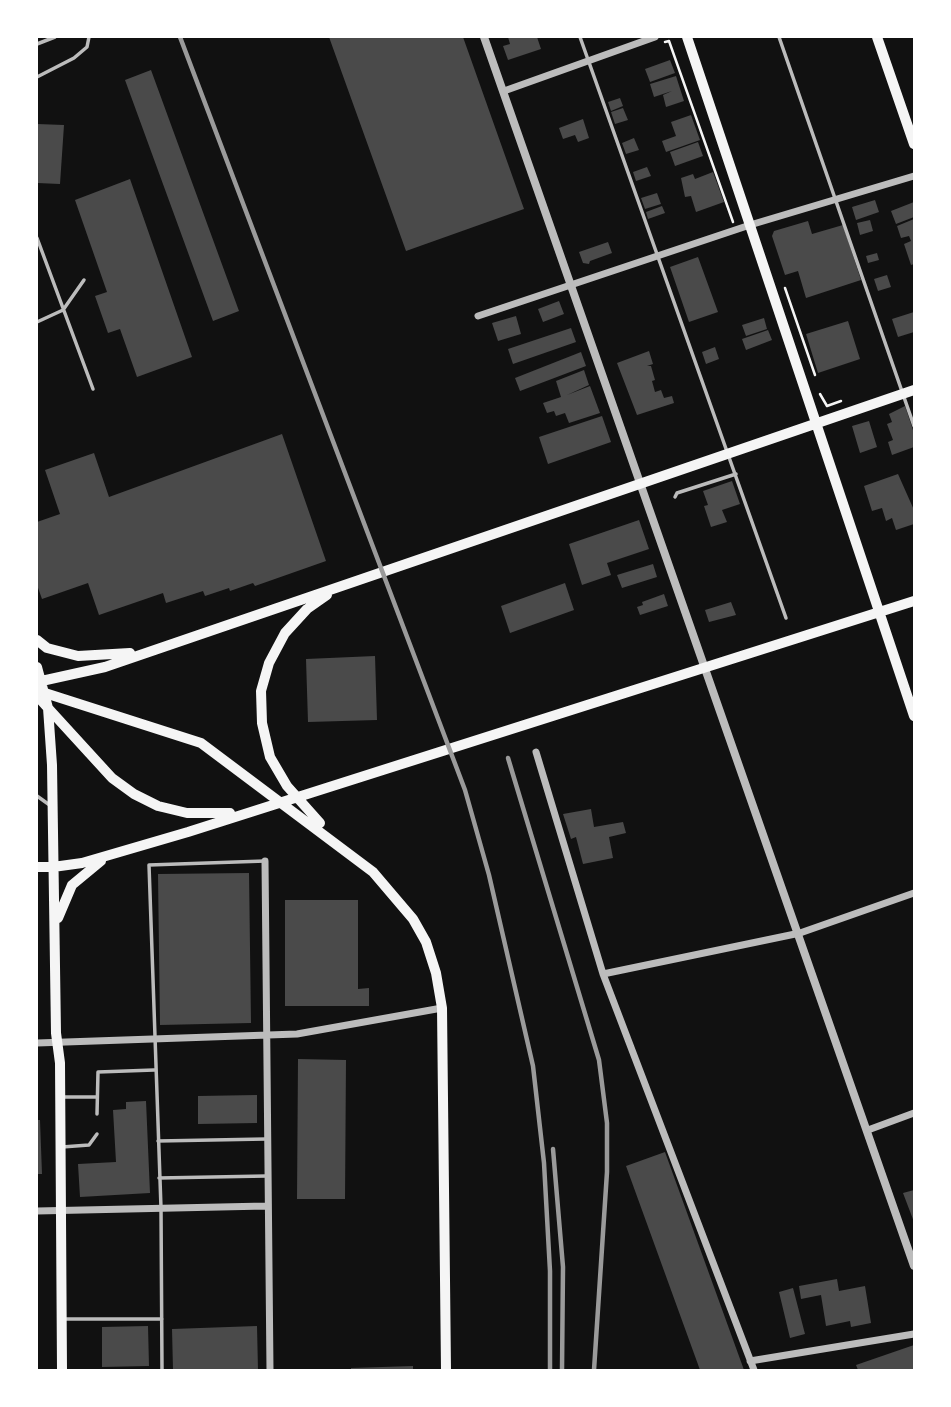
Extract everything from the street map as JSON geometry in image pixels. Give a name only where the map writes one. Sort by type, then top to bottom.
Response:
[{"type":"main road","points":[[687,37],[914,716]]},
{"type":"main road","points":[[877,37],[914,144]]},
{"type":"main road","points":[[39,689],[909,392]]},
{"type":"main road","points":[[348,583],[307,609],[285,634],[266,672],[261,691],[262,723],[270,757],[287,786],[313,817],[397,898],[426,942],[436,974],[442,1008],[446,1370]]},
{"type":"main road","points":[[37,867],[53,867],[111,855],[914,601]]},
{"type":"main road","points":[[37,640],[47,648],[78,656],[130,653],[170,643]]},
{"type":"main road","points":[[37,667],[39,689],[48,708],[112,778],[158,806],[213,815],[260,807]]},
{"type":"main road","points":[[39,689],[201,743],[357,859]]},
{"type":"main road","points":[[48,708],[53,807],[56,1043],[60,1097],[62,1370]]},
{"type":"main road","points":[[54,935],[60,909],[72,885],[82,874],[111,855]]},
{"type":"street","points":[[485,37],[800,933],[914,1266]]},
{"type":"street","points":[[504,91],[589,60],[656,41]]},
{"type":"street","points":[[478,316],[750,225],[914,176]]},
{"type":"street","points":[[536,752],[603,974],[754,1370]]},
{"type":"street","points":[[265,861],[264,1035],[270,1370]]},
{"type":"street","points":[[603,974],[800,933],[914,893]]},
{"type":"street","points":[[37,1043],[297,1034],[442,1008]]},
{"type":"street","points":[[868,1130],[914,1113]]},
{"type":"street","points":[[37,1211],[266,1206]]},
{"type":"street","points":[[750,1361],[914,1335]]},
{"type":"lane","points":[[37,44],[55,37]]},
{"type":"lane","points":[[37,77],[74,58],[87,47],[89,37]]},
{"type":"lane","points":[[580,37],[786,618]]},
{"type":"lane","points":[[779,37],[836,200],[909,392],[914,426]]},
{"type":"lane","points":[[37,238],[93,389]]},
{"type":"lane","points":[[37,322],[62,310],[84,280]]},
{"type":"lane","points":[[675,497],[677,493],[736,474]]},
{"type":"lane","points":[[37,796],[53,807]]},
{"type":"lane","points":[[162,1370],[161,1208],[154,1070],[149,865],[265,861]]},
{"type":"lane","points":[[97,1114],[98,1072],[154,1070]]},
{"type":"lane","points":[[60,1097],[97,1097]]},
{"type":"lane","points":[[60,1147],[89,1145],[97,1134]]},
{"type":"lane","points":[[158,1141],[266,1139]]},
{"type":"lane","points":[[159,1178],[266,1175]]},
{"type":"lane","points":[[61,1319],[162,1319]]},
{"type":"path","points":[[656,41],[669,41],[733,222]]},
{"type":"path","points":[[784,286],[815,375]]},
{"type":"path","points":[[820,394],[827,406],[850,398]]},
{"type":"building","points":[[329,37],[463,37],[524,209],[406,251]]},
{"type":"building","points":[[508,37],[537,37],[541,49],[508,60],[503,46],[510,44]]},
{"type":"building","points":[[670,60],[675,73],[650,82],[645,69]]},
{"type":"building","points":[[151,70],[239,311],[213,321],[125,80]]},
{"type":"building","points":[[676,76],[684,101],[666,107],[663,95],[672,91],[654,97],[650,84]]},
{"type":"building","points":[[620,98],[623,106],[611,111],[608,102]]},
{"type":"building","points":[[623,108],[628,120],[615,124],[611,112]]},
{"type":"building","points":[[691,115],[700,140],[666,152],[662,141],[676,136],[671,122]]},
{"type":"building","points":[[583,119],[589,138],[578,142],[575,135],[563,139],[559,128]]},
{"type":"building","points":[[37,124],[64,125],[60,184],[37,183]]},
{"type":"building","points":[[634,138],[639,150],[626,154],[622,143]]},
{"type":"building","points":[[698,142],[703,156],[675,166],[670,152]]},
{"type":"building","points":[[647,167],[651,176],[636,181],[633,172]]},
{"type":"building","points":[[713,172],[724,202],[696,212],[691,196],[685,197],[681,178],[693,174],[695,179]]},
{"type":"building","points":[[130,179],[192,357],[137,377],[120,329],[108,333],[95,296],[107,292],[75,200]]},
{"type":"building","points":[[657,193],[661,204],[645,209],[641,198]]},
{"type":"building","points":[[875,200],[879,212],[856,220],[852,207]]},
{"type":"building","points":[[914,202],[914,217],[896,224],[891,211]]},
{"type":"building","points":[[662,206],[665,213],[648,219],[646,212]]},
{"type":"building","points":[[914,219],[914,264],[911,265],[904,244],[911,241],[909,236],[901,238],[897,226]]},
{"type":"building","points":[[870,220],[873,231],[860,235],[857,223]]},
{"type":"building","points":[[808,221],[812,234],[843,225],[861,280],[806,298],[798,271],[785,275],[772,236],[774,231]]},
{"type":"building","points":[[608,242],[612,253],[590,261],[589,264],[583,263],[579,252]]},
{"type":"building","points":[[877,253],[879,260],[868,263],[866,256]]},
{"type":"building","points":[[698,257],[718,312],[689,322],[670,267]]},
{"type":"building","points":[[887,275],[891,287],[878,291],[874,279]]},
{"type":"building","points":[[559,301],[564,314],[543,322],[538,309]]},
{"type":"building","points":[[914,312],[914,332],[898,337],[892,319]]},
{"type":"building","points":[[516,316],[521,334],[498,341],[492,323]]},
{"type":"building","points":[[764,318],[767,329],[746,336],[742,325]]},
{"type":"building","points":[[848,321],[860,359],[818,373],[806,334]]},
{"type":"building","points":[[571,328],[576,342],[513,364],[508,349]]},
{"type":"building","points":[[768,330],[772,340],[746,350],[742,339]]},
{"type":"building","points":[[715,347],[719,359],[706,364],[702,352]]},
{"type":"building","points":[[649,351],[653,364],[647,366],[651,366],[655,392],[661,390],[664,398],[672,396],[674,403],[637,415],[617,363]]},
{"type":"building","points":[[581,352],[586,366],[520,391],[515,378]]},
{"type":"building","points":[[584,370],[589,385],[567,395],[590,386],[600,413],[569,423],[565,413],[556,416],[554,411],[547,413],[543,403],[561,397],[556,381]]},
{"type":"building","points":[[905,406],[914,433],[914,447],[892,455],[888,442],[893,440],[887,424],[892,422],[889,414]]},
{"type":"building","points":[[602,416],[611,442],[548,464],[539,437]]},
{"type":"building","points":[[869,421],[877,447],[860,453],[852,426]]},
{"type":"building","points":[[282,434],[326,561],[255,586],[253,583],[205,596],[203,591],[166,603],[163,593],[99,615],[88,583],[42,599],[37,585],[37,522],[60,514],[45,470],[94,453],[109,497]]},
{"type":"building","points":[[898,474],[914,510],[914,524],[896,530],[892,518],[886,521],[882,508],[872,511],[864,486]]},
{"type":"building","points":[[732,481],[740,504],[722,510],[727,522],[711,527],[704,506],[708,505],[703,491]]},
{"type":"building","points":[[639,520],[649,549],[607,563],[611,575],[582,585],[569,544]]},
{"type":"building","points":[[653,564],[657,577],[622,588],[617,575]]},
{"type":"building","points":[[565,583],[574,610],[510,633],[501,606]]},
{"type":"building","points":[[664,594],[668,606],[640,615],[637,607],[643,605],[642,602]]},
{"type":"building","points":[[731,602],[736,615],[709,622],[705,610]]},
{"type":"building","points":[[375,656],[377,720],[308,722],[306,659]]},
{"type":"building","points":[[591,809],[594,827],[623,822],[626,833],[609,837],[613,858],[583,864],[576,837],[571,839],[563,814]]},
{"type":"building","points":[[249,873],[251,1023],[160,1025],[158,874]]},
{"type":"building","points":[[285,900],[358,900],[358,989],[369,988],[369,1006],[285,1006]]},
{"type":"building","points":[[298,1059],[346,1060],[345,1199],[297,1199]]},
{"type":"building","points":[[257,1095],[257,1123],[198,1124],[198,1096]]},
{"type":"building","points":[[146,1101],[150,1193],[80,1197],[78,1164],[116,1162],[113,1110],[126,1109],[126,1102]]},
{"type":"building","points":[[37,1120],[40,1120],[42,1174],[37,1174]]},
{"type":"building","points":[[665,1152],[744,1370],[700,1370],[626,1166]]},
{"type":"building","points":[[914,1190],[914,1222],[903,1193]]},
{"type":"building","points":[[837,1279],[839,1291],[865,1286],[871,1323],[851,1327],[850,1321],[826,1326],[821,1295],[801,1299],[799,1286]]},
{"type":"building","points":[[793,1288],[805,1334],[790,1338],[779,1292]]},
{"type":"building","points":[[148,1326],[149,1366],[102,1367],[102,1327]]},
{"type":"building","points":[[257,1326],[258,1370],[173,1370],[172,1329]]},
{"type":"building","points":[[914,1345],[914,1370],[858,1370],[856,1365]]},
{"type":"building","points":[[413,1366],[413,1370],[351,1370],[351,1368]]},
{"type":"railway","points":[[180,37],[465,790],[489,875],[533,1066],[544,1163],[550,1271],[550,1370]]},
{"type":"railway","points":[[508,758],[599,1060],[607,1123],[607,1172],[594,1370]]},
{"type":"railway","points":[[553,1149],[563,1267],[562,1370]]}]
